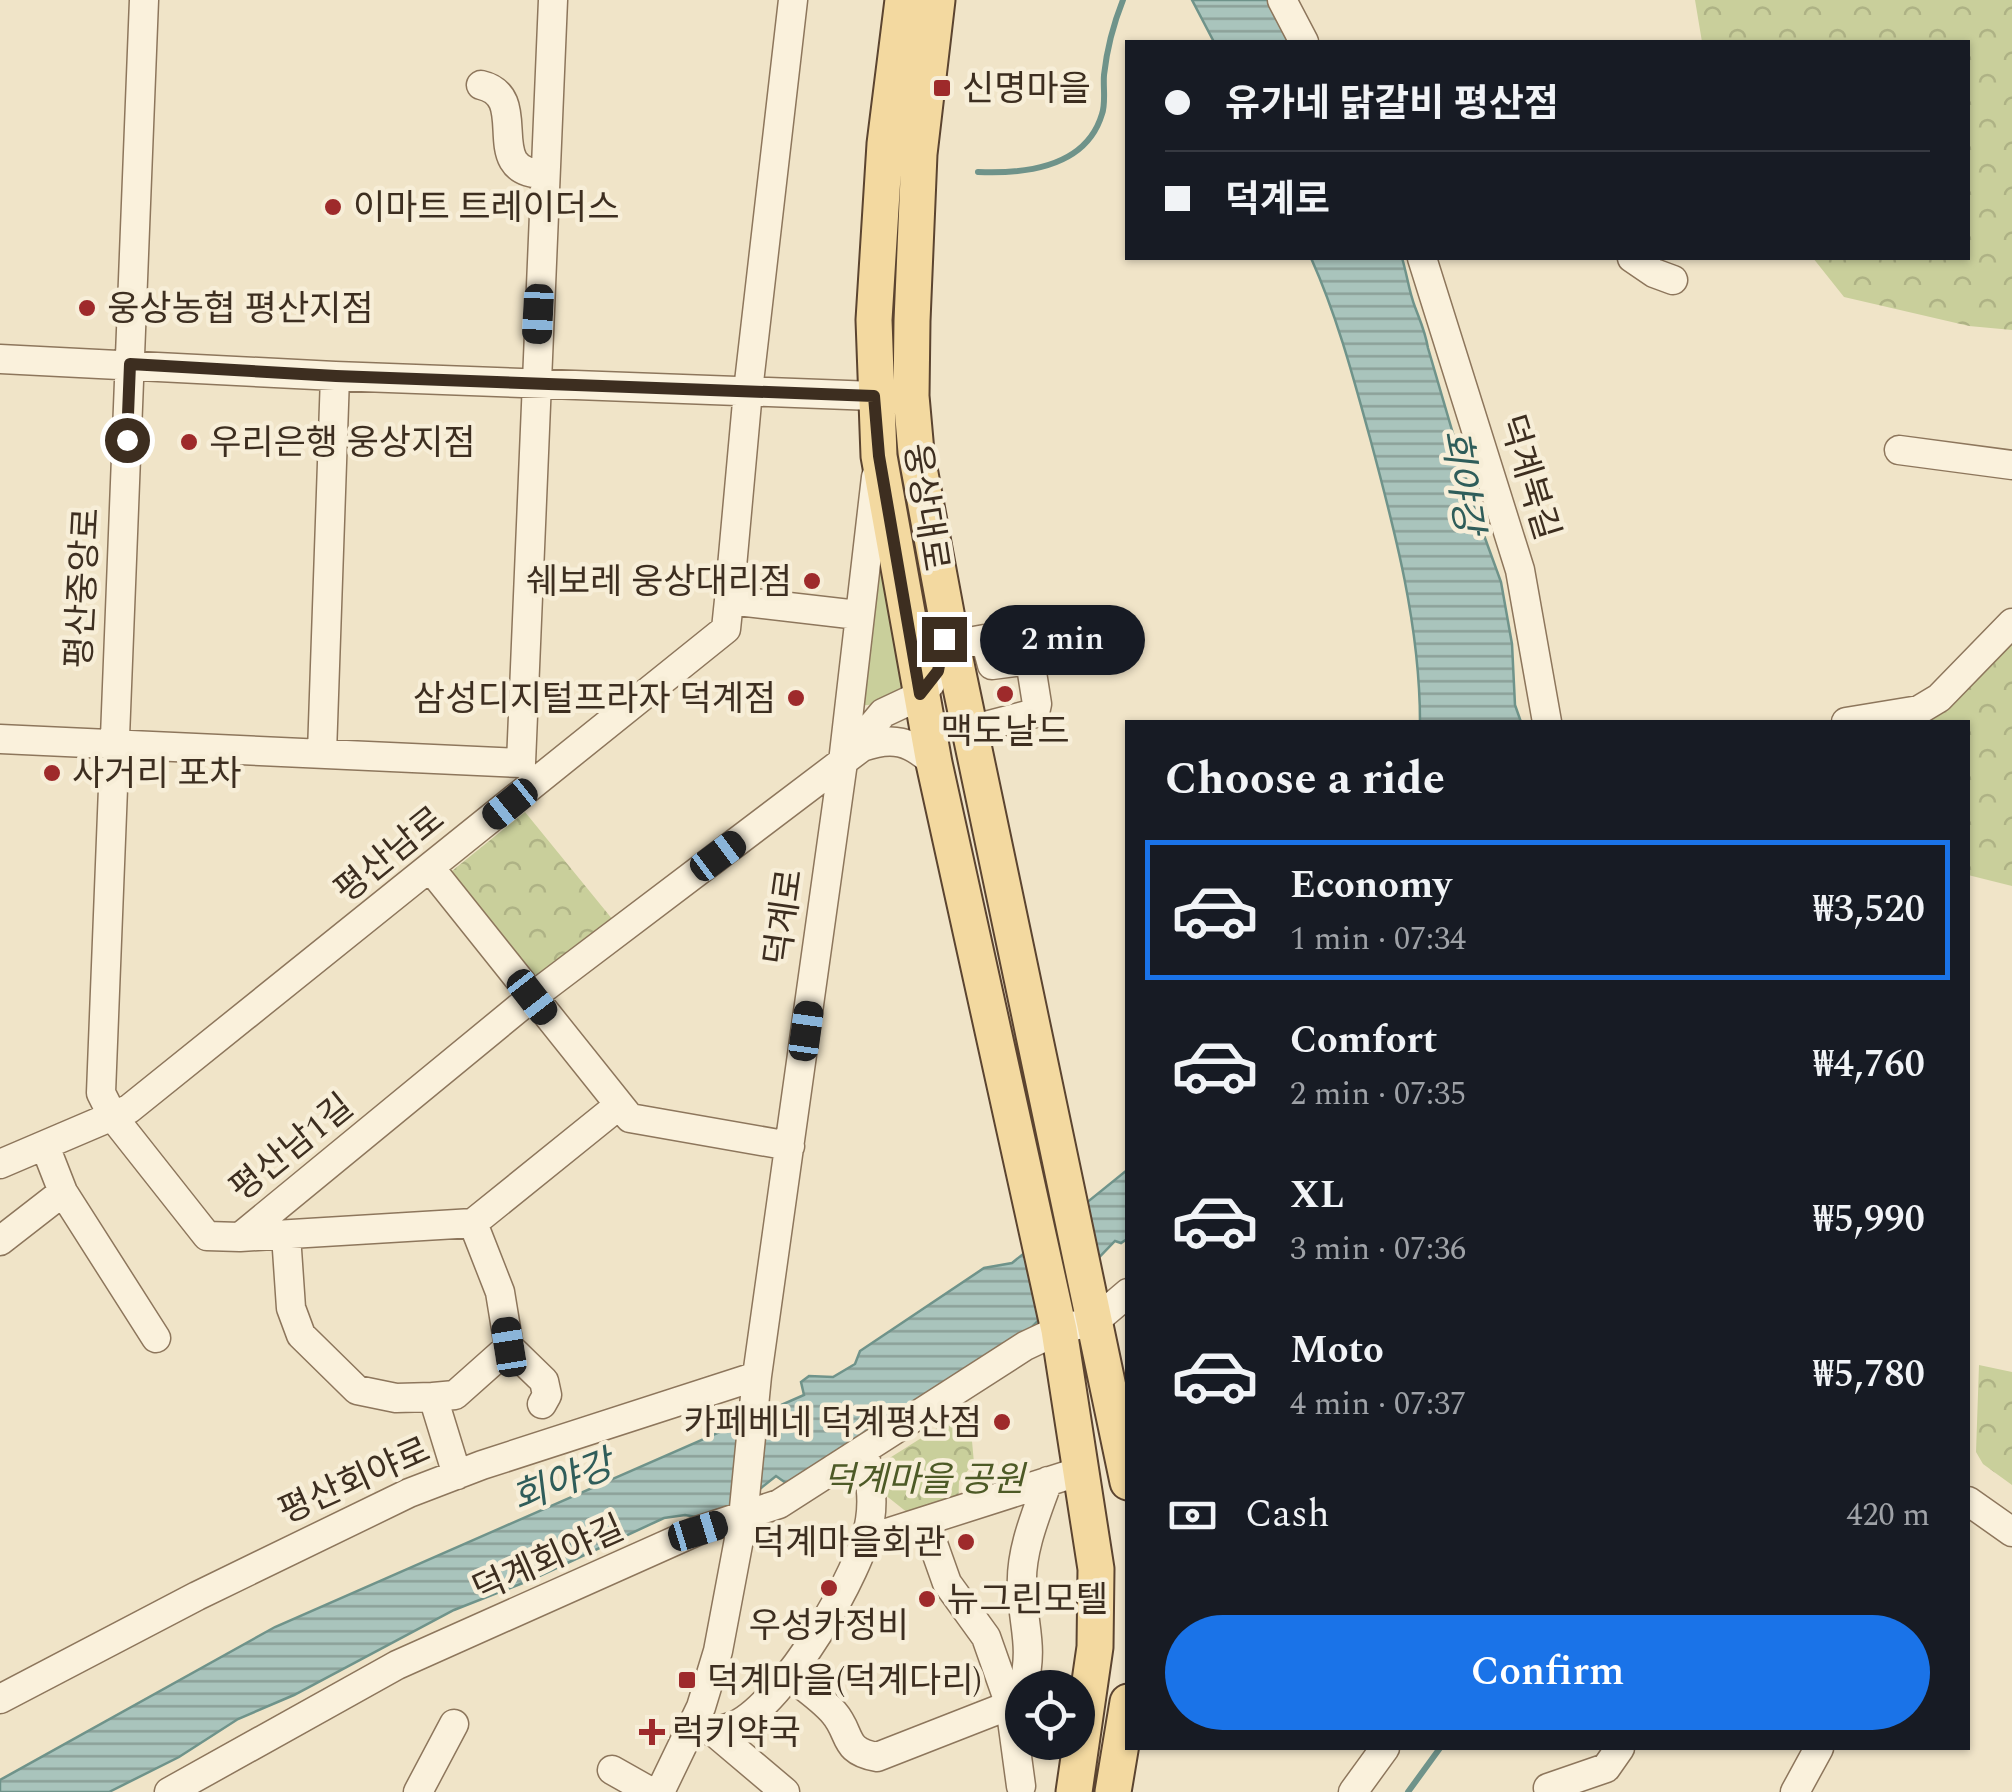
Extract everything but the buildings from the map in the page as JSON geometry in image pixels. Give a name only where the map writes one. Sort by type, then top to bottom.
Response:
[{"type":"main road","points":[[903,0],[885,144],[874,320],[879,456],[920,694],[1057,1322],[1065,1476],[1096,1568],[1095,1647],[1074,1792]]},
{"type":"main road","name":"웅상대로","points":[[937,0],[919,154],[911,396],[920,482],[1092,1303]]},
{"type":"main road","points":[[874,396],[911,396]]},
{"type":"main road","points":[[1092,1303],[1125,1467]]},
{"type":"main road","points":[[1113,1792],[1125,1720]]},
{"type":"street","name":"평산중앙로","points":[[113,1117],[101,1093],[144,0]]},
{"type":"street","points":[[0,739],[322,753],[529,773],[534,385],[552,0]]},
{"type":"street","name":"평산남로","points":[[0,1164],[129,1109],[431,869],[529,773],[726,629],[748,391],[793,0]]},
{"type":"street","points":[[1282,0],[1303,40]]},
{"type":"street","points":[[481,85],[499,93],[507,106],[510,155],[524,170],[545,174]]},
{"type":"street","name":"덕계북길","points":[[1423,260],[1520,570],[1547,720]]},
{"type":"street","points":[[1635,260],[1673,280]]},
{"type":"street","points":[[0,358],[534,385],[874,396]]},
{"type":"street","points":[[322,753],[336,376]]},
{"type":"street","points":[[1899,450],[2012,465]]},
{"type":"street","name":"덕계로","points":[[744,1511],[756,1383],[843,762],[879,456]]},
{"type":"street","points":[[729,600],[858,615]]},
{"type":"street","points":[[1858,720],[1918,710],[1939,698],[2012,624]]},
{"type":"street","points":[[843,762],[883,714],[920,694],[938,671],[949,630],[985,639],[992,665],[1030,660],[1035,712],[970,730]]},
{"type":"street","points":[[843,762],[862,747],[897,740],[910,743],[934,762]]},
{"type":"street","name":"평산남1길","points":[[113,1117],[207,1236],[240,1238],[532,997],[843,762]]},
{"type":"street","points":[[431,869],[630,1118],[790,1146]]},
{"type":"street","points":[[240,1238],[473,1223],[618,1106]]},
{"type":"street","points":[[45,1146],[63,1192],[156,1338]]},
{"type":"street","points":[[0,1241],[63,1192]]},
{"type":"street","points":[[473,1223],[500,1292],[509,1347],[544,1381],[547,1395],[542,1404]]},
{"type":"street","points":[[286,1234],[290,1308],[300,1335],[357,1390],[396,1398],[455,1395],[509,1347]]},
{"type":"street","points":[[1092,1303],[1125,1294]]},
{"type":"street","name":"덕계회야길","points":[[169,1792],[397,1666],[744,1511],[779,1504],[1092,1303]]},
{"type":"street","name":"평산회야로","points":[[0,1698],[332,1528],[456,1475],[756,1383]]},
{"type":"street","points":[[433,1396],[456,1475]]},
{"type":"street","points":[[702,1730],[735,1726],[755,1713],[789,1675],[832,1608],[866,1540],[873,1492],[864,1451]]},
{"type":"street","points":[[866,1540],[1065,1476]]},
{"type":"street","points":[[1027,1670],[1030,1637],[1021,1584],[1035,1517],[1065,1476]]},
{"type":"street","points":[[1970,1501],[2012,1532]]},
{"type":"street","points":[[660,1792],[702,1730],[744,1511]]},
{"type":"street","points":[[924,1521],[947,1583],[1005,1670]]},
{"type":"street","points":[[789,1675],[838,1718],[846,1740],[860,1754],[877,1757],[1005,1700]]},
{"type":"street","points":[[418,1792],[454,1724]]},
{"type":"street","points":[[702,1730],[786,1792]]},
{"type":"street","points":[[1353,1792],[1384,1750]]},
{"type":"street","points":[[1548,1788],[1606,1768],[1619,1750]]},
{"type":"street","points":[[1795,1792],[1819,1750]]},
{"type":"street","points":[[1020,1760],[1021,1790]]},
{"type":"street","points":[[612,1770],[651,1792]]},
{"type":"green space","points":[[1695,0],[2012,0],[2012,330],[1969,326],[1844,297],[1815,260],[1970,260],[1970,40],[1702,40]]},
{"type":"green space","points":[[877,528],[903,690],[879,704],[855,706]]},
{"type":"green space","points":[[2012,644],[2012,886],[1970,876],[1970,720],[1930,720]]},
{"type":"green space","points":[[525,812],[613,920],[544,976],[526,972],[456,884],[452,871]]},
{"type":"green space","points":[[1979,1365],[2012,1372],[2012,1485],[1983,1464],[1976,1452]]},
{"type":"green space","name":"덕계마을 공원","points":[[969,1408],[974,1463],[959,1481],[958,1515],[923,1525],[879,1490],[888,1459]]},
{"type":"water","points":[[1192,0],[1272,0],[1291,40],[1213,40]]},
{"type":"water","name":"회야강","points":[[1312,260],[1402,260],[1477,516],[1501,582],[1512,644],[1515,705],[1520,720],[1420,720],[1416,650],[1397,543],[1329,302]]},
{"type":"water","points":[[1125,1172],[1125,1240],[1115,1241],[1027,1332],[793,1488],[776,1476],[720,1521],[685,1515],[664,1518],[533,1579],[454,1610],[294,1695],[238,1719],[179,1757],[109,1792],[0,1792],[0,1780],[275,1627],[804,1395],[801,1382],[809,1376],[833,1377],[855,1364],[860,1351],[984,1268],[1012,1263]]},
{"type":"waterway","points":[[978,172],[1015,171],[1051,164],[1068,157],[1094,132],[1102,114],[1107,55],[1123,0]]},
{"type":"waterway","points":[[1408,1792],[1439,1750]]},
{"type":"place","name":"신명마을","points":[[942,88]]},
{"type":"place","name":"이마트 트레이더스","points":[[333,207]]},
{"type":"place","name":"웅상농협 평산지점","points":[[87,308]]},
{"type":"place","name":"우리은행 웅상지점","points":[[189,442]]},
{"type":"place","name":"쉐보레 웅상대리점","points":[[812,581]]},
{"type":"place","name":"맥도날드","points":[[1005,694]]},
{"type":"place","name":"삼성디지털프라자 덕계점","points":[[796,698]]},
{"type":"place","name":"사거리 포차","points":[[52,773]]},
{"type":"place","name":"카페베네 덕계평산점","points":[[1002,1422]]},
{"type":"place","name":"덕계마을회관","points":[[966,1542]]},
{"type":"place","name":"우성카정비","points":[[829,1588]]},
{"type":"place","name":"뉴그린모텔","points":[[927,1599]]},
{"type":"place","name":"덕계마을(덕계다리)","points":[[687,1680]]},
{"type":"place","name":"럭키약국","points":[[652,1732]]},
{"type":"route","points":[[127,440],[130,364],[534,385],[874,396],[879,456],[920,694],[938,671],[944,639]]}]
